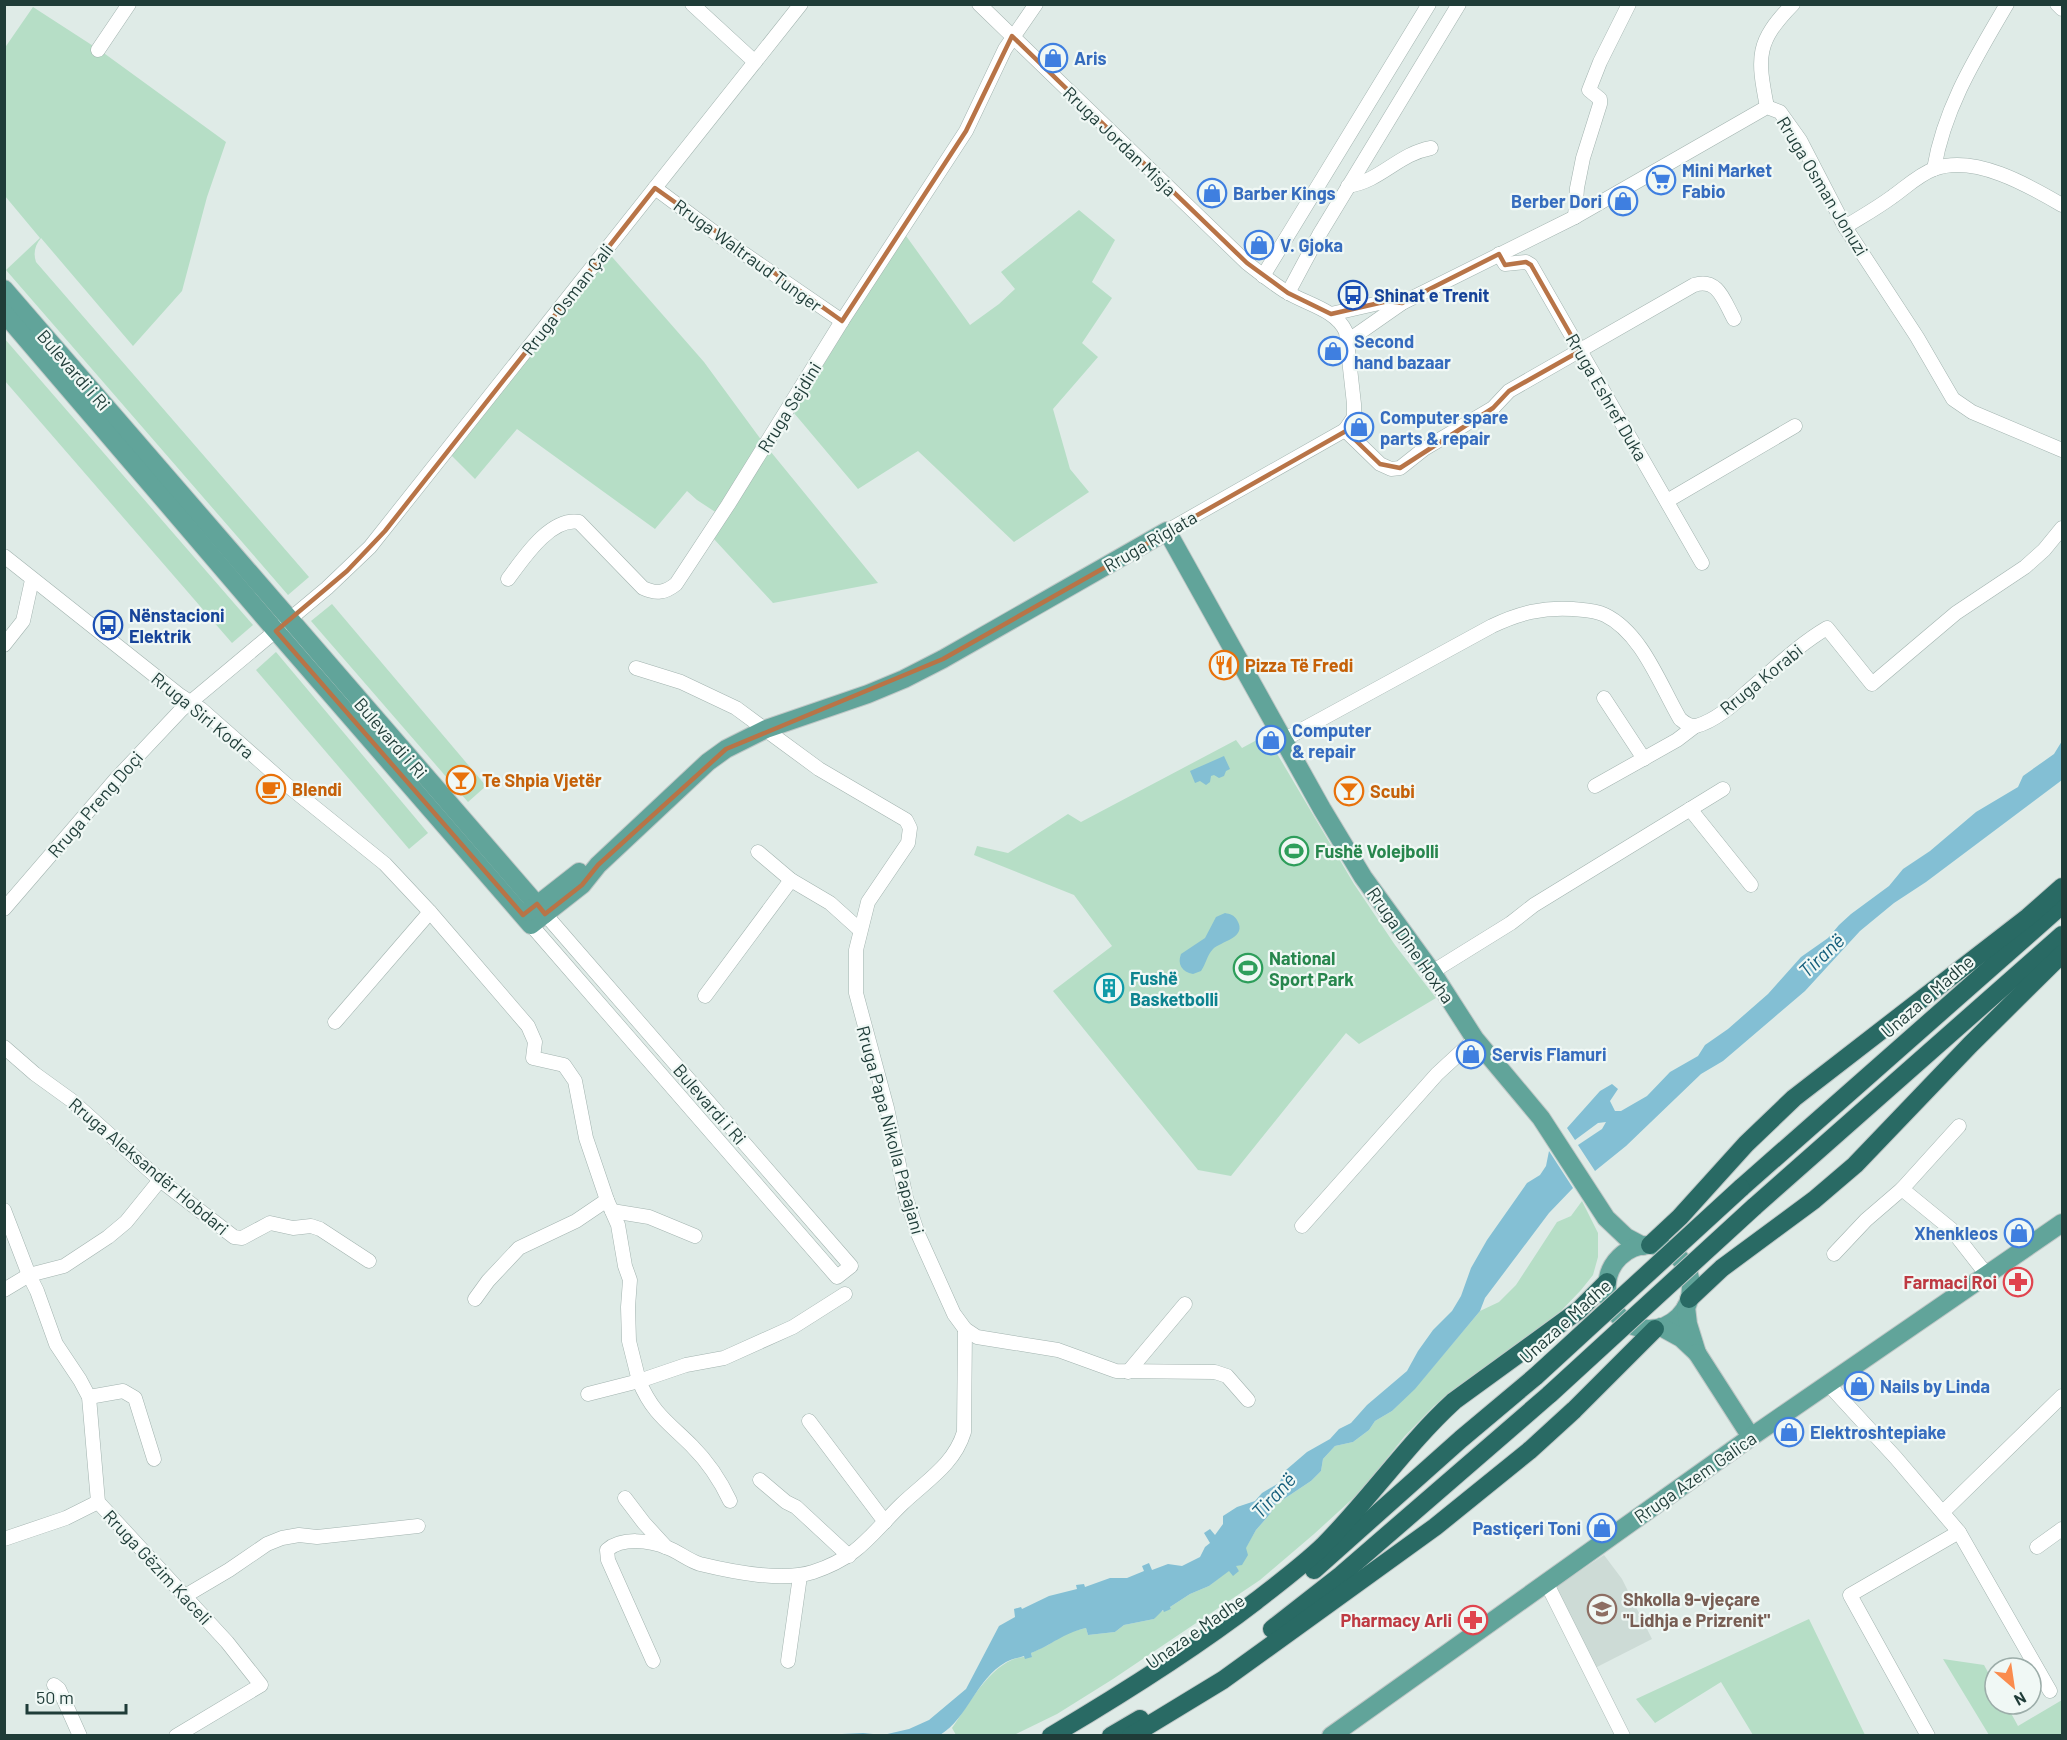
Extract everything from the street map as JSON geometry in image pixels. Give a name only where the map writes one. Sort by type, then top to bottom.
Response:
[{"type":"highway","points":[[1647,1246],[1680,1217],[1746,1144],[1794,1098],[2028,917],[2062,887]]},
{"type":"highway","name":"Unaza e Madhe","points":[[1070,1736],[1165,1680],[1282,1595],[1328,1558],[1461,1439],[1536,1376],[1741,1188],[2062,905]]},
{"type":"highway","points":[[1111,1736],[1190,1689],[1293,1614],[1341,1575],[1550,1394],[1754,1207],[2062,935]]},
{"type":"highway","points":[[1687,1303],[1722,1268],[1814,1200],[1855,1165],[1970,1044],[2062,954]]},
{"type":"highway","points":[[1051,1736],[1157,1672],[1278,1584],[1322,1546],[1358,1508],[1403,1453],[1454,1401],[1579,1310],[1607,1282]]},
{"type":"highway","points":[[1131,1736],[1223,1680],[1435,1527],[1529,1451],[1658,1328]]},
{"type":"main road","name":"Bulevardi i Ri","points":[[4,289],[282,625]]},
{"type":"main road","name":"Bulevardi i Ri","points":[[4,313],[282,625],[534,915]]},
{"type":"main road","name":"Rruga Riglata","points":[[766,729],[904,679],[1167,531]]},
{"type":"main road","name":"Rruga Dine Hoxha","points":[[1167,531],[1342,843],[1363,877],[1432,972],[1475,1040],[1540,1118],[1606,1218],[1626,1237],[1647,1246],[1662,1247],[1671,1251],[1684,1265],[1691,1283],[1687,1303],[1689,1324],[1697,1353]]},
{"type":"main road","points":[[534,915],[582,885],[598,865],[708,762],[726,749],[766,729]]},
{"type":"main road","name":"Rruga Dine Hoxha","points":[[1606,1218],[1614,1263]]},
{"type":"main road","name":"Rruga Azem Galica","points":[[1331,1736],[1751,1437],[2062,1223]]},
{"type":"main road","points":[[1607,1282],[1614,1263],[1622,1255],[1647,1246]]},
{"type":"main road","name":"Rruga Dine Hoxha","points":[[1607,1282],[1608,1296],[1618,1316],[1638,1328],[1658,1328],[1681,1338],[1697,1353],[1751,1437]]},
{"type":"main road","points":[[1658,1328],[1678,1318],[1687,1303]]},
{"type":"street","points":[[98,50],[129,4]]},
{"type":"street","points":[[692,4],[755,62]]},
{"type":"street","name":"Rruga Osman Çali","points":[[282,625],[360,558],[385,531],[801,4]]},
{"type":"street","name":"Rruga Jordan Misja","points":[[979,4],[1263,276]]},
{"type":"street","name":"Rruga Sejdini","points":[[508,579],[536,542],[573,521],[579,522],[643,588],[651,592],[660,592],[668,591],[676,584],[728,506],[842,321],[966,131],[1012,36],[1036,4]]},
{"type":"street","points":[[1429,4],[1263,276],[1288,293],[1331,314],[1343,325],[1349,340],[1354,417],[1345,430],[1380,464],[1391,470],[1400,468],[1424,449],[1493,408],[1509,391],[1694,285],[1700,283],[1713,285],[1734,319]]},
{"type":"street","points":[[1288,293],[1299,269],[1348,186],[1459,4]]},
{"type":"street","points":[[1575,217],[1583,158],[1600,104],[1600,99],[1589,90],[1600,62],[1629,4]]},
{"type":"street","points":[[1767,107],[1761,61],[1762,45],[1778,20],[1793,4]]},
{"type":"street","points":[[1934,169],[1938,146],[1955,99],[1974,60],[2007,4]]},
{"type":"street","points":[[2057,4],[2062,9]]},
{"type":"street","name":"Rruga Osman Jonuzi","points":[[1349,340],[1402,303],[1575,217],[1767,107],[1780,112],[1800,140],[1845,227],[1917,337],[1953,399],[1972,412],[2062,450]]},
{"type":"street","points":[[1348,186],[1370,180],[1406,156],[1431,148]]},
{"type":"street","points":[[1845,227],[1934,169],[1949,165],[1960,165],[2011,177],[2062,205]]},
{"type":"street","name":"Rruga Waltraud Tunger","points":[[654,188],[730,244],[842,321]]},
{"type":"street","name":"Rruga Eshref Duka","points":[[1499,254],[1505,264],[1526,262],[1531,266],[1702,563]]},
{"type":"street","name":"Rruga Osman Jonuzi","points":[[1331,314],[1388,301],[1402,303]]},
{"type":"street","points":[[1667,501],[1795,426]]},
{"type":"street","name":"Rruga Riglata","points":[[1167,531],[1345,430]]},
{"type":"street","name":"Rruga Korabi","points":[[1694,726],[1706,722],[1732,705],[1807,641],[1827,628],[1872,684],[1956,614],[2025,567],[2044,550],[2062,528]]},
{"type":"street","name":"Rruga Siri Kodra","points":[[4,556],[189,701],[287,785],[385,864],[430,912],[528,1026],[534,1037],[533,1058],[564,1065],[570,1072],[575,1081],[585,1138],[609,1205]]},
{"type":"street","points":[[4,645],[23,621],[32,579]]},
{"type":"street","points":[[1285,739],[1509,618],[1540,609],[1557,608],[1591,610],[1615,621],[1644,654],[1680,719],[1694,726]]},
{"type":"street","name":"Rruga Preng Doçi","points":[[4,909],[116,779],[189,701],[282,625]]},
{"type":"street","points":[[636,668],[681,682],[711,695],[736,708],[766,729]]},
{"type":"street","points":[[1604,698],[1644,759]]},
{"type":"street","points":[[1595,786],[1677,740],[1694,726]]},
{"type":"street","name":"Rruga Papa Nikolla Papajani","points":[[766,729],[819,769],[906,820],[910,828],[908,843],[868,902],[856,950],[856,993],[887,1108],[906,1198],[929,1262],[954,1314],[965,1329]]},
{"type":"street","points":[[1432,972],[1511,923],[1534,905],[1723,789]]},
{"type":"street","points":[[1690,809],[1751,885]]},
{"type":"street","points":[[758,852],[791,880],[830,903],[860,930]]},
{"type":"street","points":[[705,996],[791,880]]},
{"type":"street","points":[[335,1022],[430,912]]},
{"type":"street","name":"Bulevardi i Ri","points":[[534,915],[850,1266],[837,1277],[534,915]]},
{"type":"street","points":[[1302,1226],[1437,1074],[1475,1040]]},
{"type":"street","name":"Rruga Aleksandër Hobdari","points":[[4,1047],[35,1074],[71,1100],[160,1180],[234,1237],[242,1238],[270,1223],[293,1228],[311,1226],[320,1229],[369,1261]]},
{"type":"street","points":[[1834,1254],[1866,1220],[1902,1189],[1959,1126]]},
{"type":"street","points":[[4,1290],[28,1275],[64,1266],[108,1237],[126,1222],[160,1180]]},
{"type":"street","points":[[1902,1189],[1951,1229],[1987,1275]]},
{"type":"street","points":[[475,1299],[488,1281],[519,1248],[609,1205],[649,1217],[695,1236]]},
{"type":"street","points":[[609,1205],[618,1225],[625,1266],[630,1280],[629,1341],[639,1381],[652,1408],[692,1446],[707,1464],[729,1501]]},
{"type":"street","name":"Rruga Gëzim Kaceli","points":[[4,1210],[28,1275],[38,1291],[56,1344],[89,1397],[99,1502],[228,1642],[261,1685],[176,1736]]},
{"type":"street","points":[[588,1394],[639,1381],[686,1365],[724,1358],[793,1328],[845,1294]]},
{"type":"street","points":[[1128,1372],[1185,1305]]},
{"type":"street","points":[[965,1329],[977,1337],[1058,1350],[1116,1371],[1215,1372],[1227,1376],[1248,1400]]},
{"type":"street","points":[[653,1661],[608,1560],[607,1550],[613,1545],[632,1540],[666,1547],[697,1563],[706,1565],[762,1575],[800,1576],[849,1556],[950,1461],[960,1444],[964,1432],[965,1329]]},
{"type":"street","points":[[1828,1384],[1959,1532],[2050,1691]]},
{"type":"street","points":[[89,1397],[123,1391],[135,1398],[154,1459]]},
{"type":"street","points":[[1943,1512],[2062,1396]]},
{"type":"street","points":[[809,1421],[885,1522]]},
{"type":"street","points":[[760,1480],[786,1502],[796,1507],[849,1556]]},
{"type":"street","points":[[625,1498],[666,1547]]},
{"type":"street","points":[[4,1539],[66,1518],[99,1502]]},
{"type":"street","points":[[185,1596],[267,1544],[282,1538],[299,1535],[317,1537],[418,1526]]},
{"type":"street","points":[[2037,1547],[2062,1529]]},
{"type":"street","points":[[1928,1736],[1850,1595],[1959,1532]]},
{"type":"street","points":[[788,1661],[800,1576]]},
{"type":"street","points":[[1546,1582],[1623,1736]]},
{"type":"street","points":[[54,1685],[59,1689],[80,1736]]},
{"type":"highlighted area","points":[[1012,36],[1247,263],[1288,293],[1331,314],[1388,301],[1402,303],[1499,254],[1505,265],[1526,262],[1531,265],[1580,351],[1509,391],[1493,408],[1400,468],[1380,464],[1346,431],[943,659],[726,749],[598,865],[582,885],[545,914],[537,904],[523,915],[276,631],[347,571],[385,531],[655,188],[842,321],[966,131]]},
{"type":"shaded area","name":"Shkolla 9-vjeçare \"Lidhja e Prizrenit\"","points":[[1604,1555],[1622,1579],[1652,1639],[1595,1668],[1556,1587]]},
{"type":"green space","points":[[33,7],[101,51],[226,142],[207,197],[182,291],[133,346],[41,238],[35,249],[35,259],[309,577],[288,595],[6,270],[40,238],[5,196],[4,49]]},
{"type":"green space","points":[[1079,210],[1115,240],[1092,282],[1112,298],[1082,343],[1098,357],[1053,409],[1070,469],[1089,492],[1014,542],[918,451],[858,489],[794,413],[904,233],[970,325],[1015,289],[1001,272]]},
{"type":"green space","points":[[606,250],[704,362],[762,441],[878,583],[773,603],[713,538],[726,519],[687,491],[655,529],[517,429],[475,479],[449,453]]},
{"type":"green space","points":[[4,338],[253,625],[232,643],[5,381]]},
{"type":"green space","points":[[332,604],[486,786],[468,802],[311,621]]},
{"type":"green space","points":[[276,652],[428,833],[409,849],[256,670]]},
{"type":"green space","name":"National Sport Park","points":[[1266,735],[1354,884],[1395,945],[1436,998],[1359,1044],[1346,1033],[1231,1176],[1198,1170],[1053,991],[1112,946],[1074,895],[974,855],[977,846],[1008,853],[1068,814],[1081,822],[1236,740],[1242,748]]},
{"type":"green space","points":[[1582,1201],[1598,1233],[1598,1257],[1593,1275],[1581,1290],[1561,1311],[1434,1406],[1404,1437],[1360,1492],[1314,1534],[1260,1580],[1057,1714],[1014,1735],[956,1735],[952,1728],[976,1693],[985,1681],[1007,1662],[1032,1657],[1031,1653],[1066,1633],[1086,1628],[1088,1635],[1115,1632],[1124,1625],[1154,1619],[1159,1612],[1171,1609],[1170,1607],[1190,1594],[1209,1586],[1229,1570],[1239,1571],[1235,1566],[1256,1530],[1275,1505],[1311,1481],[1321,1471],[1323,1459],[1335,1446],[1353,1442],[1369,1430],[1375,1421],[1392,1411],[1422,1380],[1480,1311],[1499,1302],[1516,1285],[1557,1222],[1571,1216]]},
{"type":"green space","points":[[1809,1619],[1865,1735],[1753,1735],[1721,1682],[1655,1723],[1636,1699]]},
{"type":"green space","points":[[1943,1659],[1983,1665],[1983,1716],[2013,1716],[2018,1726],[2035,1716],[2043,1716],[2043,1711],[2062,1700],[2062,1735],[1989,1735]]},
{"type":"water","name":"Tiranë","points":[[2062,741],[2062,780],[1926,882],[1894,903],[1860,931],[1805,991],[1723,1061],[1701,1074],[1626,1146],[1595,1171],[1578,1145],[1602,1129],[1606,1122],[1598,1123],[1575,1140],[1567,1128],[1600,1091],[1612,1084],[1618,1089],[1610,1101],[1615,1111],[1621,1111],[1647,1096],[1670,1072],[1698,1056],[1705,1045],[1728,1029],[1768,994],[1801,957],[1828,938],[1851,914],[1889,886],[1903,869],[1930,851],[1976,812],[2018,787],[2023,776],[2054,754]]},
{"type":"water","points":[[1224,756],[1230,769],[1224,776],[1219,778],[1211,776],[1210,782],[1206,785],[1200,781],[1195,783],[1190,771]]},
{"type":"water","points":[[1225,913],[1236,918],[1239,931],[1236,935],[1213,949],[1201,971],[1193,974],[1183,969],[1180,964],[1181,954],[1205,938],[1216,917]]},
{"type":"water","name":"Tiranë","points":[[1549,1151],[1573,1188],[1549,1213],[1485,1298],[1480,1311],[1415,1389],[1353,1442],[1335,1446],[1323,1459],[1321,1471],[1311,1481],[1275,1505],[1246,1548],[1248,1555],[1242,1565],[1236,1566],[1239,1571],[1233,1576],[1229,1571],[1209,1586],[1190,1594],[1170,1607],[1171,1609],[1164,1612],[1163,1610],[1154,1619],[1124,1625],[1115,1632],[1088,1635],[1086,1628],[1078,1630],[1031,1653],[1032,1657],[1025,1659],[1024,1656],[1006,1662],[987,1678],[958,1719],[940,1735],[883,1735],[909,1729],[929,1720],[966,1689],[999,1626],[1015,1617],[1014,1609],[1021,1607],[1022,1609],[1049,1596],[1077,1589],[1076,1585],[1084,1584],[1085,1587],[1110,1578],[1127,1578],[1144,1571],[1142,1566],[1149,1563],[1152,1570],[1168,1564],[1182,1566],[1200,1557],[1210,1543],[1204,1533],[1210,1529],[1215,1535],[1223,1524],[1223,1516],[1237,1507],[1255,1501],[1262,1493],[1279,1483],[1286,1470],[1307,1452],[1330,1439],[1339,1429],[1351,1423],[1367,1405],[1407,1371],[1433,1330],[1452,1311],[1461,1296],[1471,1268],[1487,1240],[1527,1183],[1540,1175],[1546,1166]]},
{"type":"water","points":[[863,1733],[883,1735],[821,1735]]},
{"type":"place","name":"Aris","points":[[1053,58]]},
{"type":"place","name":"Mini Market Fabio","points":[[1661,180]]},
{"type":"place","name":"Barber Kings","points":[[1212,193]]},
{"type":"place","name":"Berber Dori","points":[[1623,201]]},
{"type":"place","name":"V. Gjoka","points":[[1259,245]]},
{"type":"place","name":"Shinat e Trenit","points":[[1353,295]]},
{"type":"place","name":"Second hand bazaar","points":[[1333,351]]},
{"type":"place","name":"Computer spare parts & repair","points":[[1359,427]]},
{"type":"place","name":"Nënstacioni Elektrik","points":[[108,625]]},
{"type":"place","name":"Pizza Të Fredi","points":[[1224,665]]},
{"type":"place","name":"Computer & repair","points":[[1271,740]]},
{"type":"place","name":"Te Shpia Vjetër","points":[[461,780]]},
{"type":"place","name":"Blendi","points":[[271,789]]},
{"type":"place","name":"Scubi","points":[[1349,791]]},
{"type":"place","name":"Fushë Volejbolli","points":[[1294,851]]},
{"type":"place","name":"National Sport Park","points":[[1248,968]]},
{"type":"place","name":"Fushë Basketbolli","points":[[1109,988]]},
{"type":"place","name":"Servis Flamuri","points":[[1471,1054]]},
{"type":"place","name":"Xhenkleos","points":[[2019,1233]]},
{"type":"place","name":"Farmaci Roi","points":[[2018,1282]]},
{"type":"place","name":"Nails by Linda","points":[[1859,1386]]},
{"type":"place","name":"Elektroshtepiake","points":[[1789,1432]]},
{"type":"place","name":"Pastiçeri Toni","points":[[1602,1528]]},
{"type":"place","name":"Shkolla 9-vjeçare \"Lidhja e Prizrenit\"","points":[[1602,1609]]},
{"type":"place","name":"Pharmacy Arli","points":[[1473,1620]]}]
